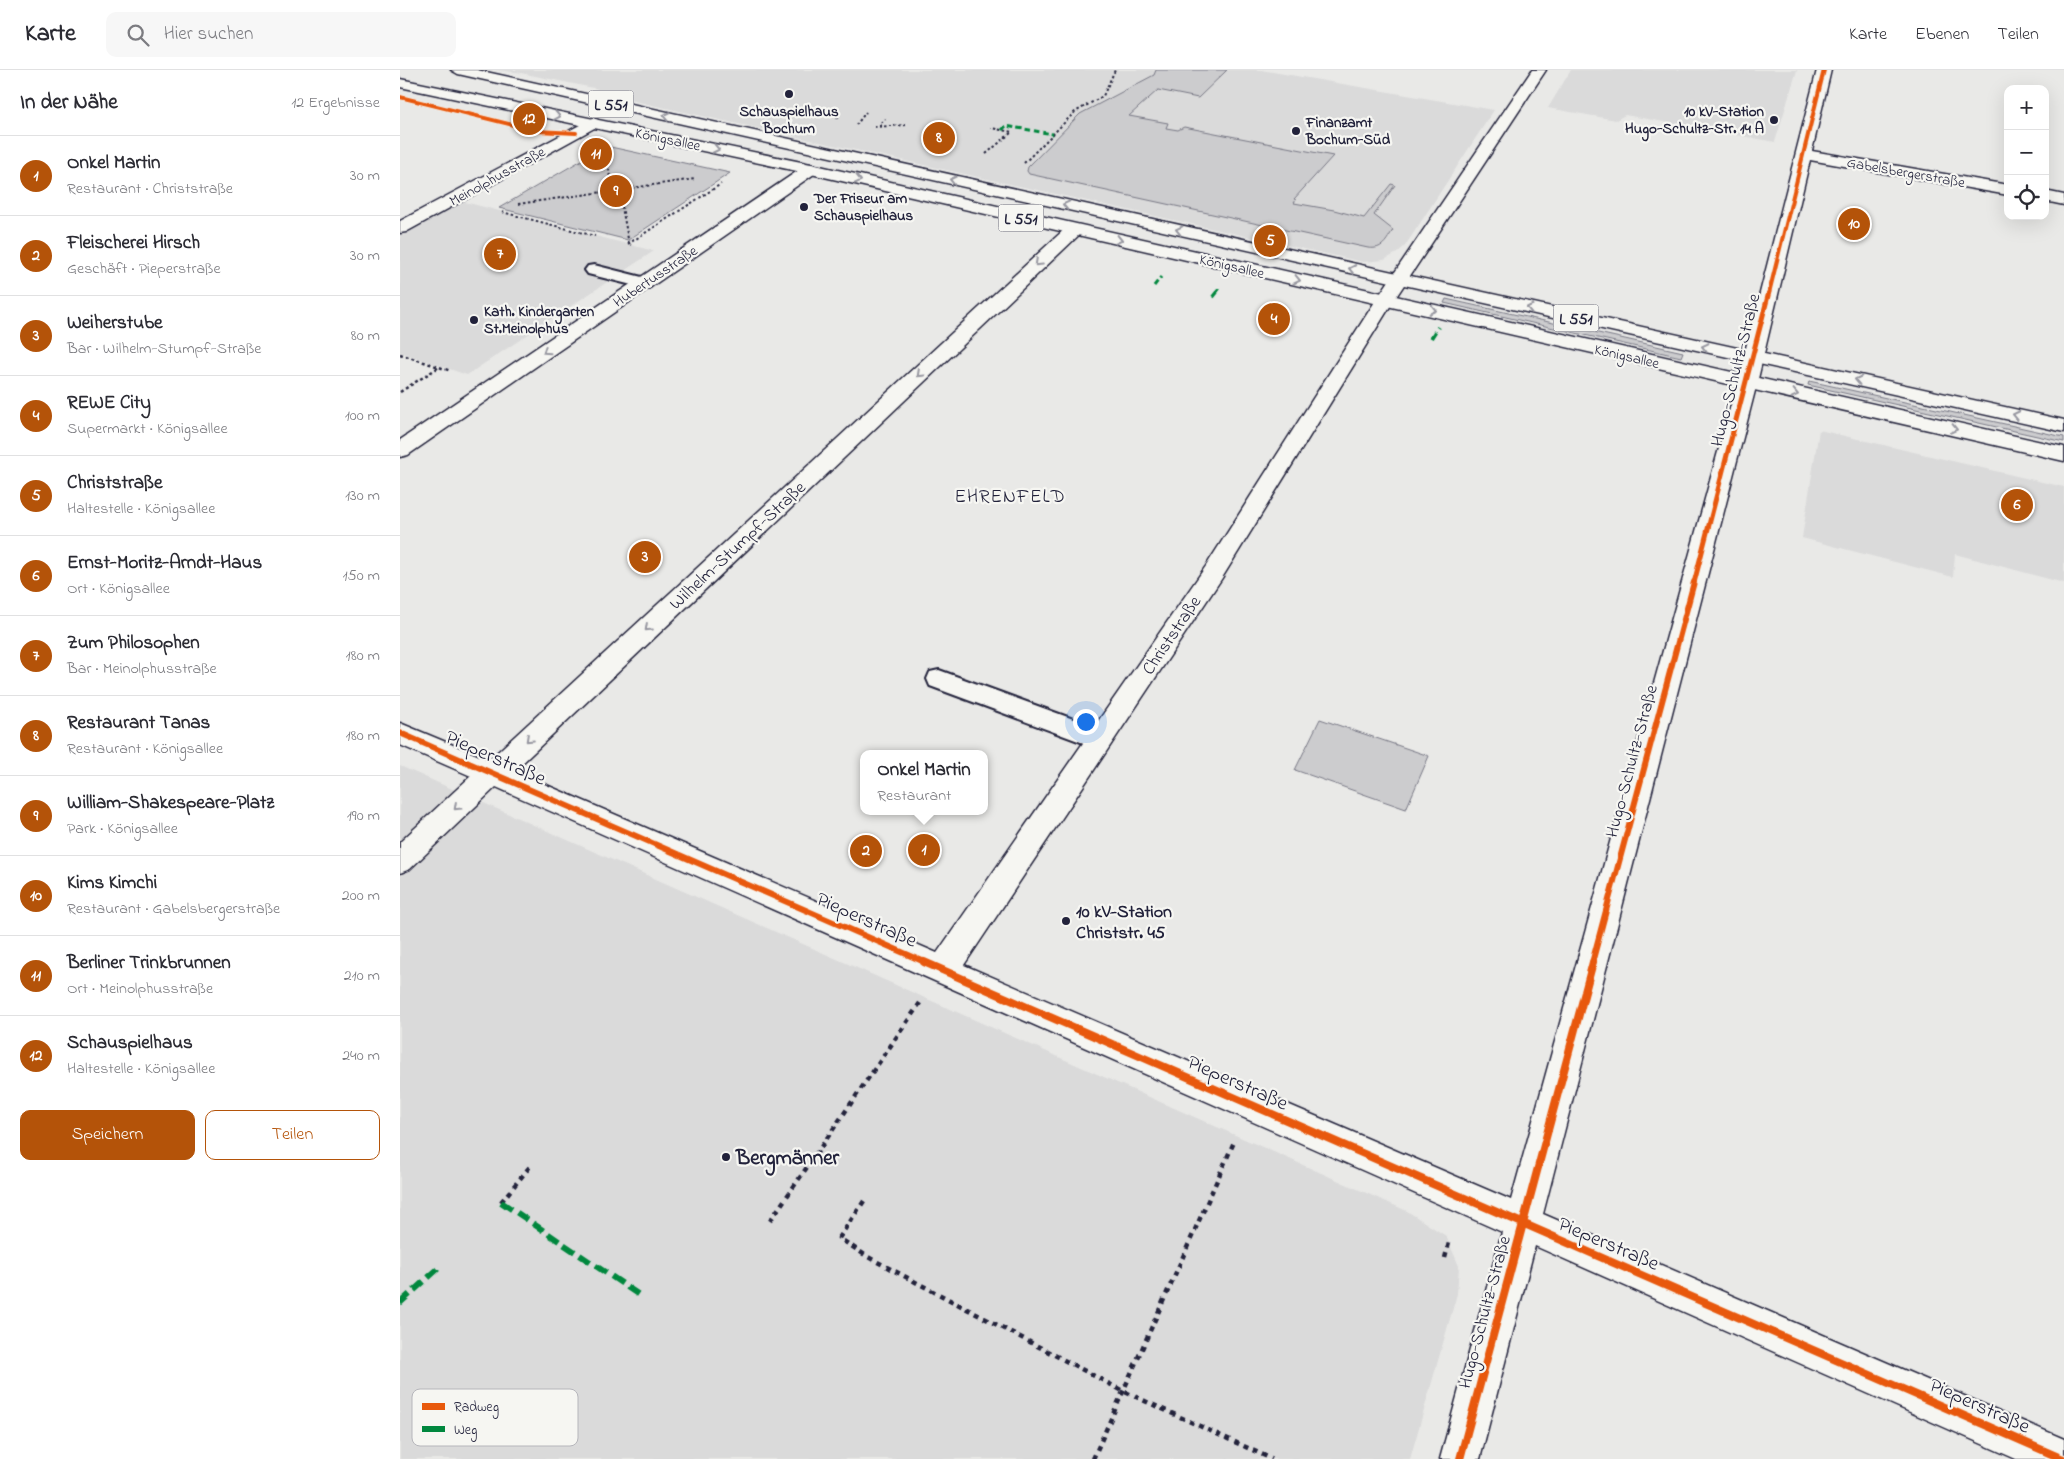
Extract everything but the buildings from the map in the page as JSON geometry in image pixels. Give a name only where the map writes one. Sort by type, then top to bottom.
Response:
[{"type":"street","name":"Königsallee","points":[[458,70],[2064,426]]},
{"type":"street","name":"Christstraße","points":[[943,970],[1214,572],[1385,300],[1539,70]]},
{"type":"street","name":"Hugo-Schultz-Straße","points":[[1460,1459],[1748,383],[1824,70]]},
{"type":"street","name":"Königsallee","points":[[404,84],[431,74]]},
{"type":"street","name":"Königsallee","points":[[404,84],[811,169],[2064,454]]},
{"type":"street","name":"Meinolphusstraße","points":[[400,228],[593,123]]},
{"type":"street","points":[[811,169],[835,153]]},
{"type":"street","name":"Gabelsbergerstraße","points":[[1804,154],[2004,189]]},
{"type":"street","name":"Hubertusstraße","points":[[400,450],[811,169]]},
{"type":"street","points":[[2049,197],[2064,200]]},
{"type":"street","points":[[1074,230],[1113,216]]},
{"type":"street","name":"Wilhelm-Stumpf-Straße","points":[[400,860],[1074,230]]},
{"type":"street","name":"Pieperstraße","points":[[400,732],[2063,1459]]},
{"type":"lane","points":[[594,270],[644,283]]},
{"type":"lane","points":[[939,679],[1100,739]]},
{"type":"path","points":[[1020,167],[1075,112],[1103,96],[1115,70]]},
{"type":"path","points":[[859,122],[866,112]]},
{"type":"path","points":[[886,119],[880,123],[879,127],[906,124]]},
{"type":"path","points":[[988,152],[1012,132],[991,128]]},
{"type":"path","points":[[607,154],[610,179],[621,202],[629,244]]},
{"type":"path","points":[[519,204],[702,178]]},
{"type":"path","points":[[629,244],[722,183]]},
{"type":"path","points":[[499,211],[601,237]]},
{"type":"path","points":[[620,242],[682,258]]},
{"type":"path","points":[[400,354],[494,386]]},
{"type":"path","points":[[400,392],[439,367]]},
{"type":"path","points":[[770,1221],[897,1036]]},
{"type":"path","points":[[1092,1459],[1251,1105]]},
{"type":"path","points":[[501,1202],[532,1164]]},
{"type":"path","points":[[864,1201],[839,1238],[868,1257],[1123,1391],[1272,1459]]},
{"type":"shaded area","points":[[495,70],[1261,70],[1494,110],[1405,246],[1384,260],[1363,262],[593,92],[598,89],[516,72]]},
{"type":"shaded area","points":[[1156,70],[1227,70],[1198,98],[1158,90],[1129,116],[1168,123],[1166,128],[1178,130],[1184,127],[1333,156],[1294,199],[1296,200],[1294,203],[1334,210],[1364,218],[1391,184],[1395,185],[1374,215],[1393,230],[1386,241],[1377,248],[1368,248],[1029,174],[1027,171],[1028,167],[1080,114],[1154,75]]},
{"type":"shaded area","points":[[1571,70],[1797,70],[1775,142],[1625,115],[1616,120],[1548,108]]},
{"type":"shaded area","points":[[606,146],[730,173],[628,240],[499,208]]},
{"type":"shaded area","name":"Kath. Kindergarten St.Meinolphus","points":[[457,200],[654,251],[467,375],[400,352],[400,231]]},
{"type":"shaded area","points":[[1446,299],[1683,352],[1681,357],[1444,303]]},
{"type":"shaded area","points":[[1809,381],[2064,437],[2064,442],[1808,385]]},
{"type":"shaded area","points":[[1819,430],[2064,487],[2064,583],[1955,554],[1953,577],[1802,538]]},
{"type":"shaded area","points":[[1320,719],[1429,756],[1406,809],[1295,770]]},
{"type":"shaded area","points":[[400,766],[1407,1211],[1446,1236],[1459,1266],[1457,1294],[1410,1459],[400,1459]]},
{"type":"marked path","points":[[1002,130],[1006,126],[1053,134]]},
{"type":"marked path","points":[[1154,286],[1161,277]]},
{"type":"marked path","points":[[1213,297],[1219,289]]},
{"type":"marked path","points":[[1431,338],[1438,327]]},
{"type":"marked path","points":[[501,1202],[642,1297]]},
{"type":"marked path","points":[[400,1303],[440,1267]]},
{"type":"cycle path","points":[[1460,1459],[1747,383],[1824,70]]},
{"type":"cycle path","points":[[400,97],[537,131],[576,133]]},
{"type":"cycle path","points":[[400,733],[2063,1459]]},
{"type":"place","name":"Schauspielhaus Bochum","points":[[789,94]]},
{"type":"place","name":"Schauspielhaus","points":[[529,119]]},
{"type":"place","name":"10 kV-Station Hugo-Schultz-Str. 14 A","points":[[1774,120]]},
{"type":"place","name":"Finanzamt Bochum-Süd","points":[[1296,131]]},
{"type":"place","name":"Restaurant Tanas","points":[[939,138]]},
{"type":"place","name":"Berliner Trinkbrunnen","points":[[596,154]]},
{"type":"place","name":"William-Shakespeare-Platz","points":[[616,191]]},
{"type":"place","name":"Der Friseur am Schauspielhaus","points":[[804,207]]},
{"type":"place","name":"Kims Kimchi","points":[[1854,224]]},
{"type":"place","name":"Christstraße","points":[[1270,241]]},
{"type":"place","name":"Zum Philosophen","points":[[500,254]]},
{"type":"place","name":"REWE City","points":[[1274,319]]},
{"type":"place","name":"Kath. Kindergarten St.Meinolphus","points":[[474,320]]},
{"type":"place","name":"Ernst-Moritz-Arndt-Haus","points":[[2017,505]]},
{"type":"place","name":"Weiherstube","points":[[645,557]]},
{"type":"place","name":"Onkel Martin","points":[[924,850]]},
{"type":"place","name":"Fleischerei Hirsch","points":[[866,851]]},
{"type":"place","name":"10 kV-Station Christstr. 45","points":[[1066,921]]},
{"type":"place","name":"Bergmänner","points":[[726,1157]]},
{"type":"district","name":"EHRENFELD","points":[[1010,495]]}]
